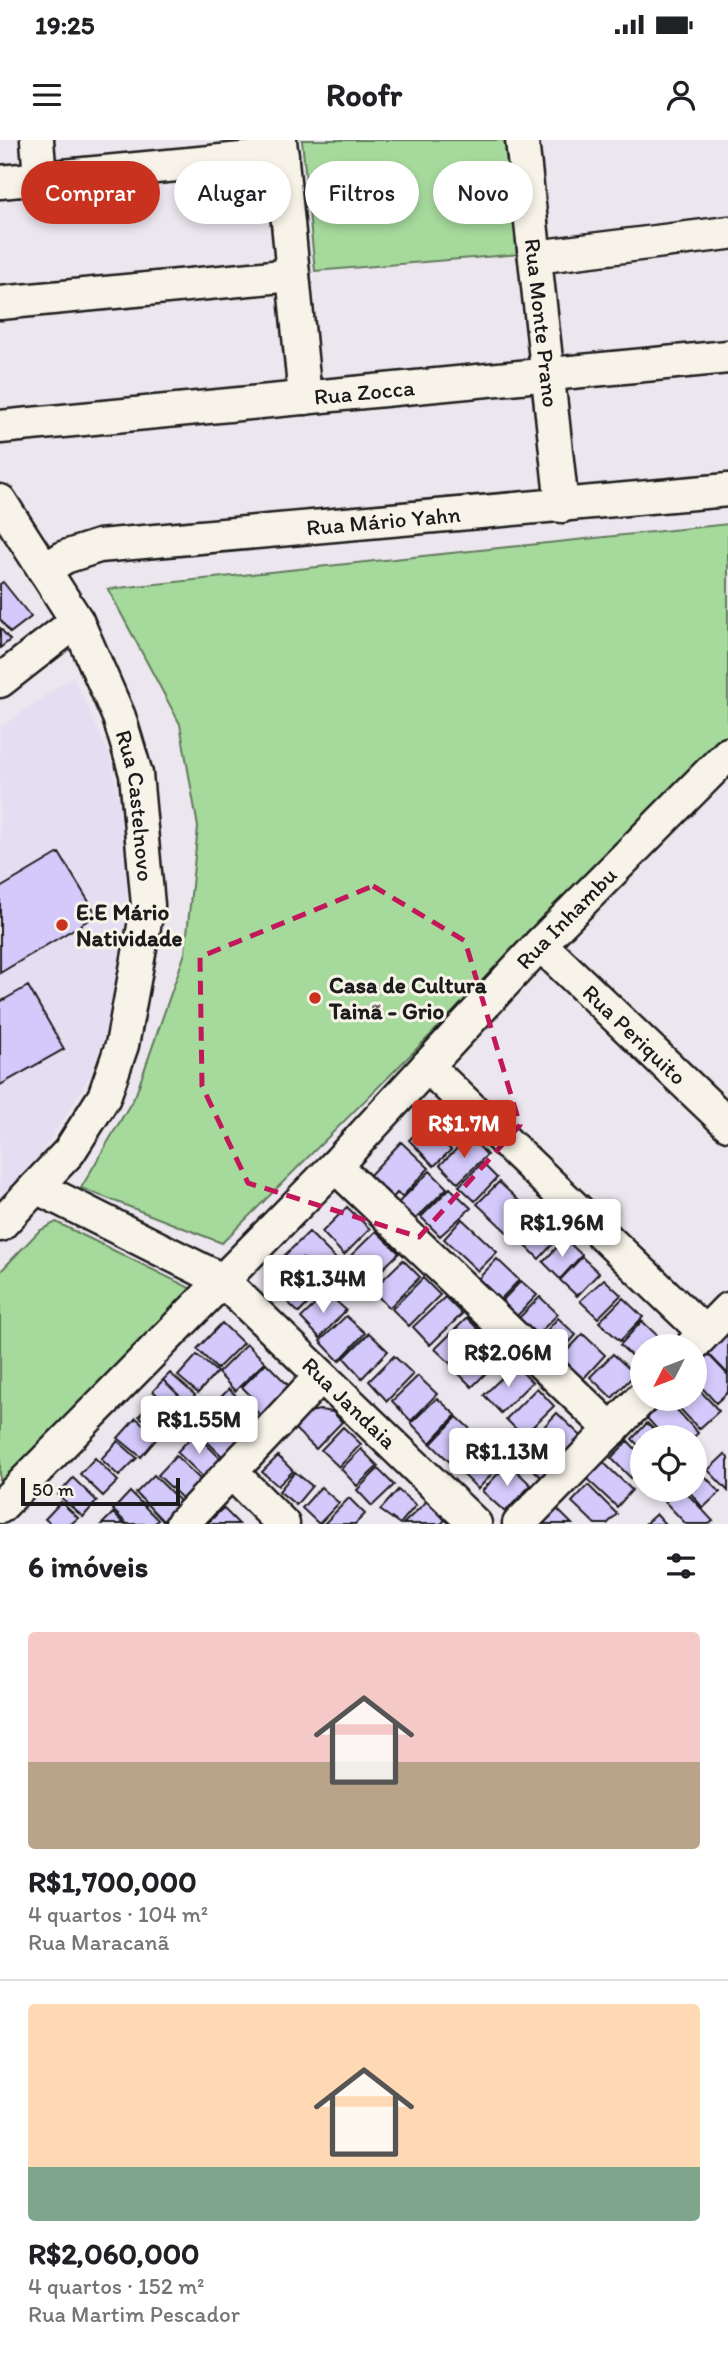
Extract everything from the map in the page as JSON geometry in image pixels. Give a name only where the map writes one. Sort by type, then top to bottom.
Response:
[{"type":"street","points":[[37,140],[39,161]]},
{"type":"street","name":"Rua Monte Prano","points":[[522,140],[562,506]]},
{"type":"street","points":[[122,161],[161,153],[281,148],[304,398]]},
{"type":"street","points":[[0,182],[21,180]]},
{"type":"street","points":[[535,257],[728,233]]},
{"type":"street","points":[[0,303],[293,275]]},
{"type":"street","name":"Rua Zocca","points":[[0,427],[728,357]]},
{"type":"street","name":"Rua Mário Yahn","points":[[44,570],[65,557],[99,546],[728,490]]},
{"type":"street","name":"Rua Castelnovo","points":[[0,501],[77,621],[120,717],[136,774],[148,905],[122,1045],[104,1097],[69,1152],[0,1225]]},
{"type":"street","points":[[0,681],[77,621]]},
{"type":"street","name":"Rua Inhambu","points":[[0,1507],[335,1166],[540,944],[728,754]]},
{"type":"street","name":"Rua Periquito","points":[[540,944],[728,1124]]},
{"type":"street","points":[[427,1066],[693,1334]]},
{"type":"street","points":[[335,1166],[612,1430]]},
{"type":"street","name":"Rua Jandaia","points":[[36,1186],[222,1280],[475,1524]]},
{"type":"street","points":[[703,1334],[728,1309]]},
{"type":"street","points":[[183,1524],[321,1376]]},
{"type":"street","points":[[519,1524],[630,1411]]},
{"type":"street","points":[[232,1473],[283,1524]]},
{"type":"highlighted area","points":[[373,886],[465,941],[520,1125],[419,1237],[248,1183],[202,1086],[200,957]]},
{"type":"shaded area","name":"E.E Mário Natividade","points":[[73,676],[111,759],[129,862],[119,988],[91,1075],[35,1163],[0,1202],[0,728]]},
{"type":"green space","points":[[302,140],[513,140],[514,161],[433,161],[433,224],[518,224],[520,254],[315,271],[310,224],[419,224],[419,161],[305,161],[305,170]]},
{"type":"green space","points":[[728,524],[728,738],[222,1243],[81,1188],[136,1094],[185,953],[198,827],[180,724],[108,589]]},
{"type":"green space","points":[[56,1222],[200,1293],[0,1500],[0,1272],[39,1231]]},
{"type":"building","points":[[3,582],[31,617],[10,633],[0,619],[0,584]]},
{"type":"building","points":[[0,628],[10,640],[0,648]]},
{"type":"building","name":"E.E Mário Natividade","points":[[59,853],[97,915],[0,973],[0,888]]},
{"type":"building","name":"E.E Mário Natividade","points":[[28,986],[64,1049],[0,1085],[0,1002]]},
{"type":"building","points":[[437,1113],[448,1124],[436,1135],[451,1150],[434,1166],[409,1140]]},
{"type":"building","points":[[470,1136],[487,1155],[458,1183],[440,1165]]},
{"type":"building","points":[[401,1142],[429,1168],[402,1197],[397,1193],[391,1200],[367,1178]]},
{"type":"building","points":[[482,1163],[497,1178],[475,1201],[459,1186]]},
{"type":"building","points":[[430,1171],[447,1188],[414,1221],[397,1204]]},
{"type":"building","points":[[499,1182],[531,1212],[510,1235],[477,1204]]},
{"type":"building","points":[[450,1188],[471,1208],[440,1236],[421,1217]]},
{"type":"building","points":[[347,1207],[370,1229],[344,1255],[322,1232]]},
{"type":"building","points":[[462,1219],[497,1252],[478,1271],[444,1239]]},
{"type":"building","points":[[544,1219],[561,1235],[539,1259],[522,1242]]},
{"type":"building","points":[[376,1231],[399,1253],[354,1297],[331,1275]]},
{"type":"building","points":[[309,1232],[338,1261],[322,1277],[302,1258],[293,1267],[283,1257]]},
{"type":"building","points":[[565,1239],[582,1255],[560,1279],[543,1262]]},
{"type":"building","points":[[582,1257],[599,1273],[577,1296],[560,1280]]},
{"type":"building","points":[[497,1259],[519,1280],[497,1303],[475,1282]]},
{"type":"building","points":[[403,1260],[420,1277],[389,1308],[372,1290]]},
{"type":"building","points":[[290,1267],[317,1294],[299,1313],[271,1286]]},
{"type":"building","points":[[423,1278],[440,1295],[409,1326],[392,1309]]},
{"type":"building","points":[[604,1279],[621,1295],[598,1318],[580,1301]]},
{"type":"building","points":[[521,1281],[537,1295],[517,1316],[501,1302]]},
{"type":"building","points":[[327,1293],[346,1310],[320,1338],[301,1318]]},
{"type":"building","points":[[445,1297],[462,1314],[430,1345],[413,1327]]},
{"type":"building","points":[[540,1297],[558,1314],[536,1336],[518,1319]]},
{"type":"building","points":[[623,1298],[643,1317],[620,1341],[599,1322]]},
{"type":"building","points":[[346,1316],[365,1333],[339,1361],[320,1341]]},
{"type":"building","points":[[467,1318],[484,1335],[453,1366],[435,1349]]},
{"type":"building","points":[[558,1318],[576,1335],[558,1355],[540,1338]]},
{"type":"building","points":[[642,1321],[656,1334],[630,1334]]},
{"type":"building","points":[[222,1323],[243,1343],[217,1369],[197,1349]]},
{"type":"building","points":[[722,1328],[728,1334],[728,1374],[707,1352],[707,1342]]},
{"type":"building","points":[[369,1333],[388,1351],[362,1378],[344,1358]]},
{"type":"building","points":[[583,1334],[605,1355],[583,1379],[560,1358]]},
{"type":"building","points":[[630,1334],[630,1355],[620,1345]]},
{"type":"building","points":[[486,1339],[503,1356],[472,1387],[455,1370]]},
{"type":"building","points":[[247,1344],[265,1362],[235,1391],[218,1373]]},
{"type":"building","points":[[707,1353],[728,1375],[728,1392],[716,1403],[707,1393]]},
{"type":"building","points":[[613,1354],[630,1369],[630,1379],[612,1398],[590,1377]]},
{"type":"building","points":[[197,1355],[217,1372],[198,1393],[178,1376]]},
{"type":"building","points":[[394,1356],[413,1374],[387,1401],[369,1381]]},
{"type":"building","points":[[266,1363],[293,1390],[264,1419],[248,1403],[251,1396],[242,1387]]},
{"type":"building","points":[[515,1365],[532,1382],[501,1413],[484,1395]]},
{"type":"building","points":[[170,1373],[195,1395],[187,1403],[163,1380]]},
{"type":"building","points":[[418,1376],[437,1394],[411,1421],[392,1401]]},
{"type":"building","points":[[163,1380],[187,1403],[177,1414],[153,1391]]},
{"type":"building","points":[[537,1388],[554,1406],[523,1436],[506,1419]]},
{"type":"building","points":[[229,1389],[261,1420],[242,1440],[210,1408]]},
{"type":"building","points":[[155,1398],[176,1417],[161,1435],[139,1416]]},
{"type":"building","points":[[437,1398],[456,1415],[430,1443],[411,1423]]},
{"type":"building","points":[[707,1398],[719,1411],[703,1425],[695,1425],[682,1411],[707,1411]]},
{"type":"building","points":[[211,1411],[240,1440],[223,1457],[194,1429]]},
{"type":"building","points":[[654,1411],[678,1411],[691,1425],[653,1425],[647,1418]]},
{"type":"building","points":[[309,1412],[333,1412],[342,1422],[316,1449],[294,1428]]},
{"type":"building","points":[[557,1413],[581,1436],[541,1477],[518,1454]]},
{"type":"building","points":[[457,1417],[480,1438],[454,1466],[431,1444]]},
{"type":"building","points":[[136,1418],[158,1437],[141,1457],[118,1438]]},
{"type":"building","points":[[343,1427],[361,1444],[339,1467],[321,1450]]},
{"type":"building","points":[[195,1433],[222,1460],[204,1478],[177,1452]]},
{"type":"building","points":[[482,1440],[504,1461],[478,1489],[456,1467]]},
{"type":"building","points":[[118,1441],[137,1458],[119,1476],[101,1459]]},
{"type":"building","points":[[628,1441],[630,1477],[611,1458]]},
{"type":"building","points":[[361,1449],[378,1466],[357,1486],[341,1469]]},
{"type":"building","points":[[725,1454],[728,1458],[728,1491],[708,1470]]},
{"type":"building","points":[[176,1456],[203,1482],[184,1500],[158,1475]]},
{"type":"building","points":[[278,1456],[293,1471],[278,1486],[262,1472]]},
{"type":"building","points":[[95,1458],[118,1481],[103,1496],[80,1474]]},
{"type":"building","points":[[603,1462],[630,1488],[630,1492],[617,1507],[587,1479]]},
{"type":"building","points":[[508,1463],[531,1485],[505,1512],[482,1491]]},
{"type":"building","points":[[378,1469],[394,1485],[372,1506],[357,1490]]},
{"type":"building","points":[[295,1472],[312,1486],[296,1505],[279,1491]]},
{"type":"building","points":[[154,1475],[182,1503],[163,1521],[136,1493]]},
{"type":"building","points":[[73,1478],[97,1501],[83,1517],[58,1495]]},
{"type":"building","points":[[707,1478],[720,1492],[703,1508],[698,1502],[707,1502]]},
{"type":"building","points":[[588,1485],[617,1514],[607,1524],[595,1524],[572,1502]]},
{"type":"building","points":[[321,1487],[339,1503],[319,1524],[302,1508]]},
{"type":"building","points":[[398,1490],[416,1505],[400,1524],[380,1510]]},
{"type":"building","points":[[130,1492],[158,1520],[154,1524],[127,1524],[113,1510]]},
{"type":"building","points":[[349,1498],[365,1514],[355,1524],[324,1524]]},
{"type":"building","points":[[427,1501],[445,1520],[441,1524],[403,1524]]},
{"type":"building","points":[[61,1502],[78,1518],[71,1524],[51,1524],[45,1519]]},
{"type":"building","points":[[665,1502],[695,1502],[713,1521],[709,1524],[686,1524]]},
{"type":"building","points":[[223,1508],[239,1524],[207,1524]]},
{"type":"building","points":[[556,1508],[572,1524],[540,1524]]},
{"type":"building","points":[[113,1513],[124,1524],[102,1524]]},
{"type":"building","points":[[656,1514],[665,1524],[645,1524]]},
{"type":"place","name":"E.E Mário Natividade","points":[[62,925]]},
{"type":"place","name":"Casa de Cultura Tainã - Grio","points":[[315,998]]}]
